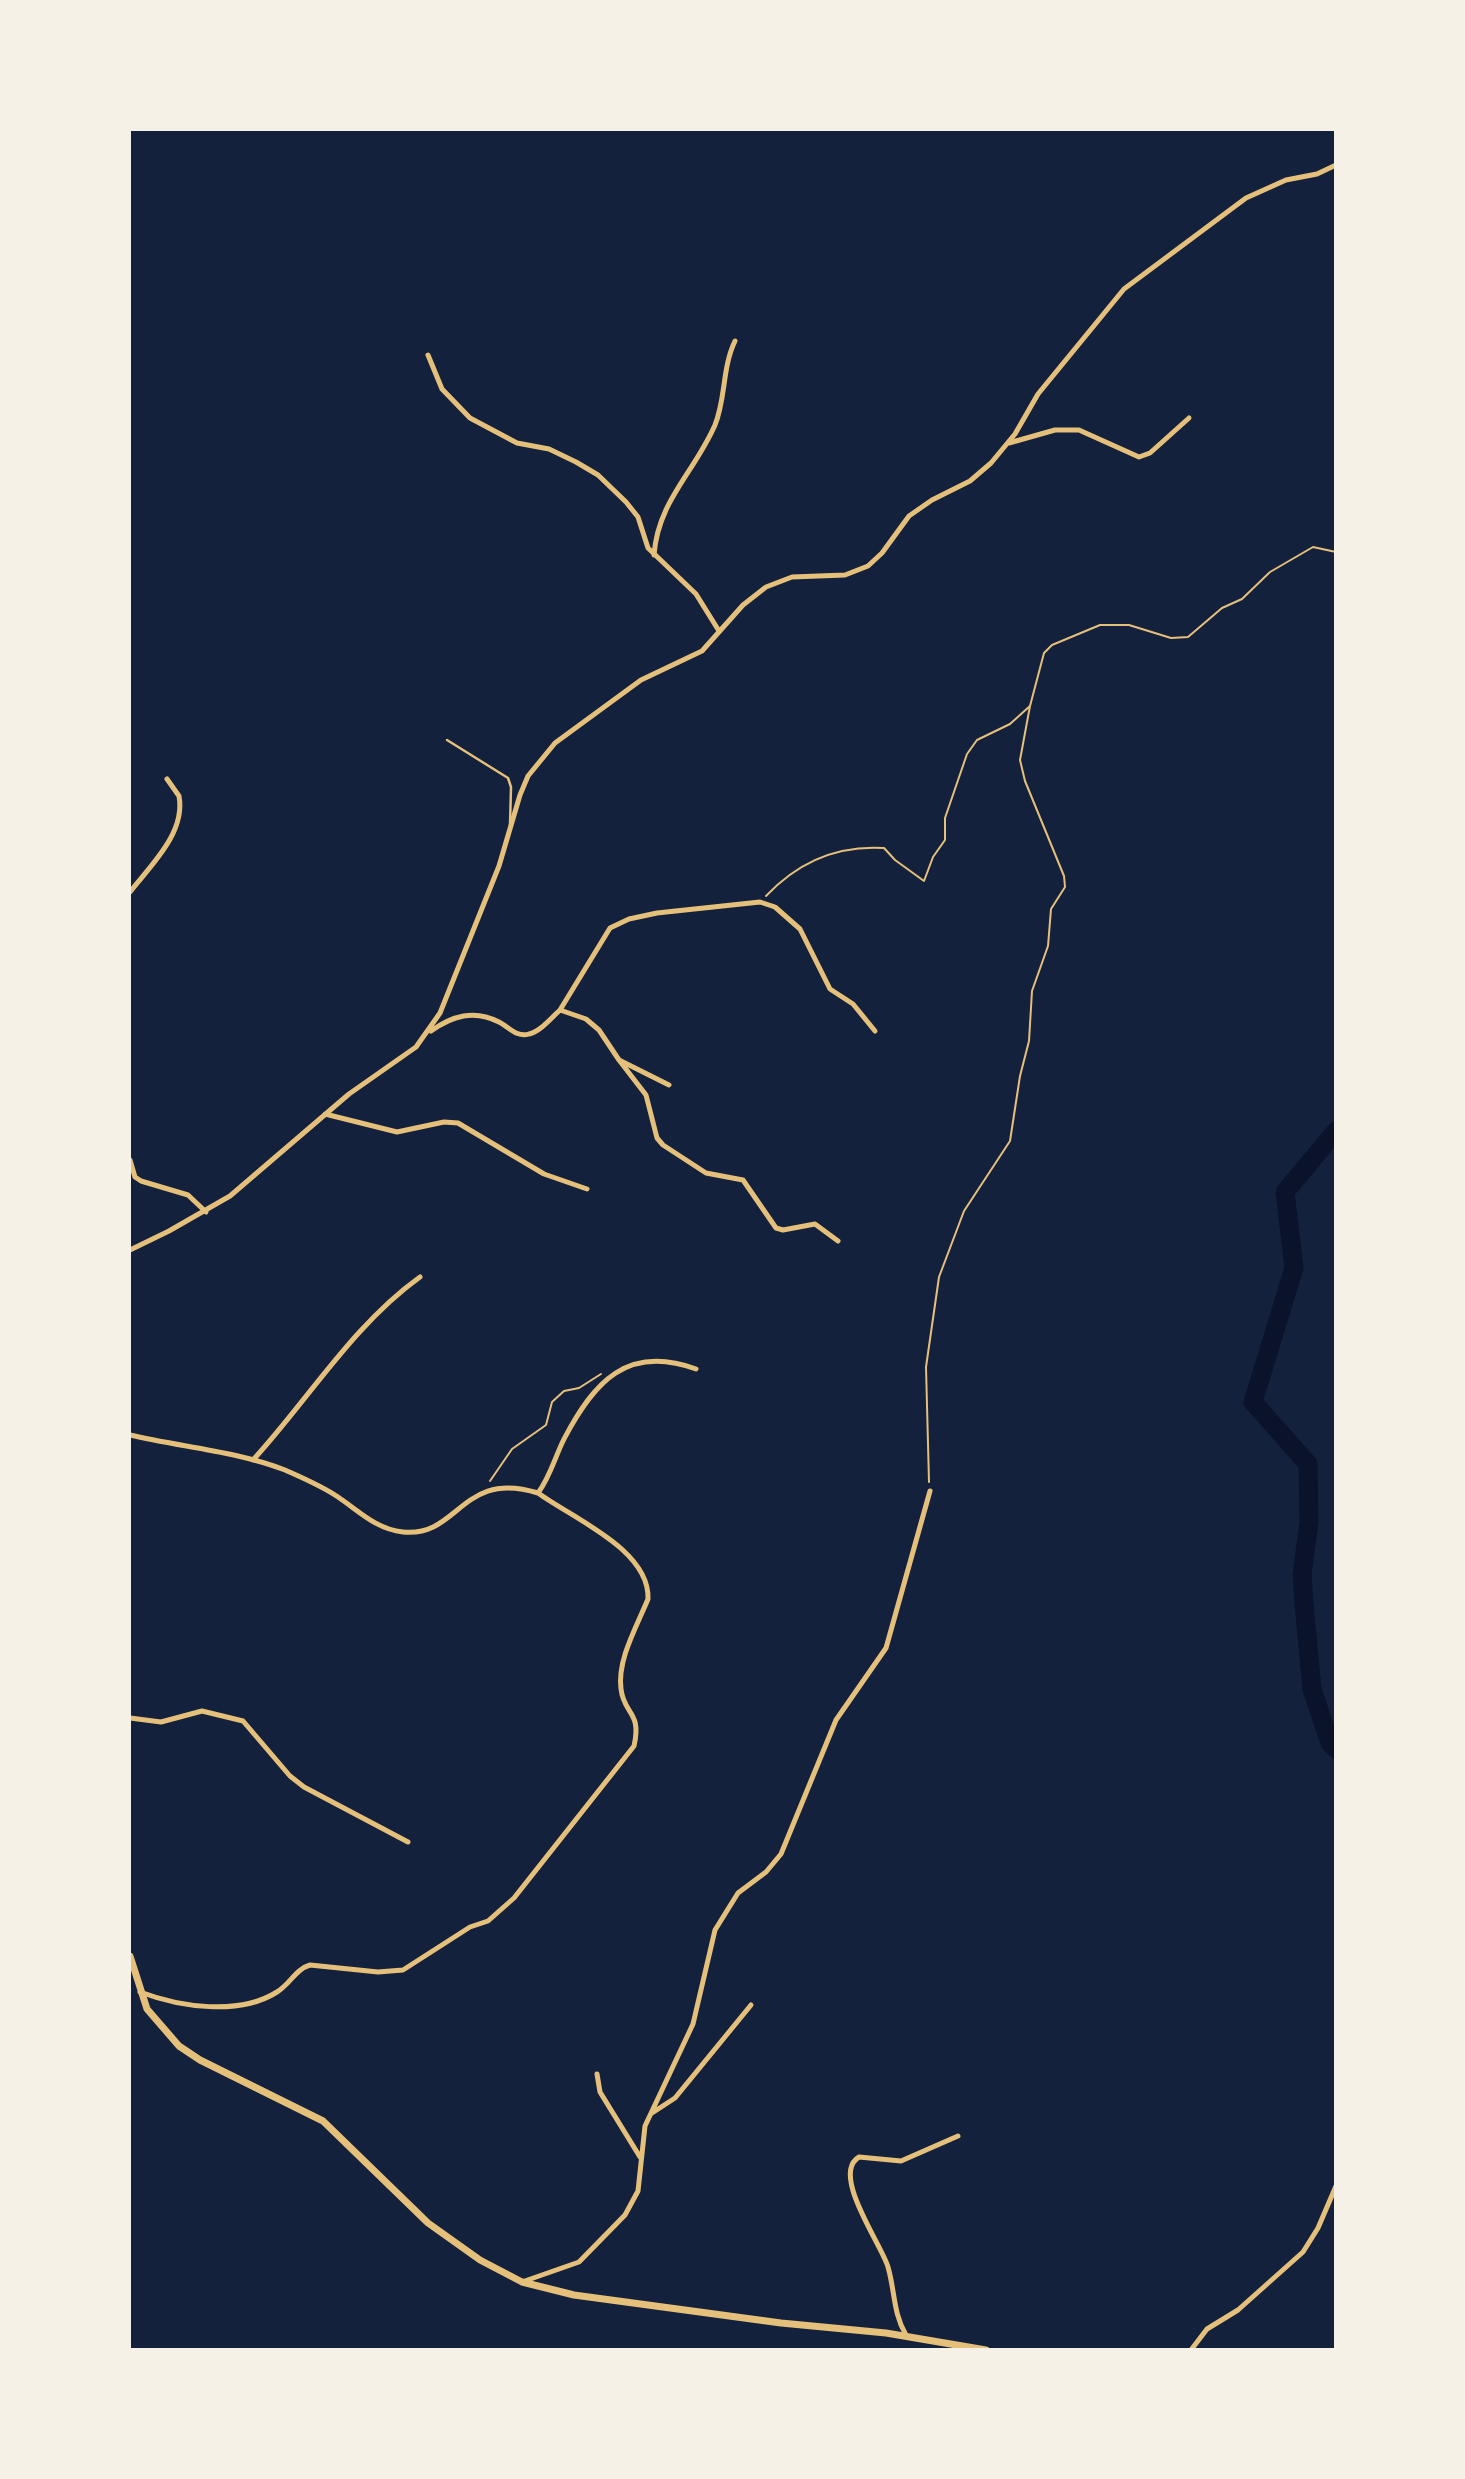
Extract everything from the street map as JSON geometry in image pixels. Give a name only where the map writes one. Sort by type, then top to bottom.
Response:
[{"type":"street","points":[[428,1033],[440,1013],[470,942],[511,832],[528,776],[555,743],[632,686],[702,651],[716,639],[719,631],[743,604],[766,586],[805,576],[836,577],[868,566],[909,516],[980,474],[1009,443],[1038,394],[1124,289],[1246,198],[1286,180],[1317,174],[1335,165]]},
{"type":"street","points":[[654,555],[657,525],[674,493],[695,466],[716,422],[724,371],[735,341]]},
{"type":"street","points":[[428,355],[442,389],[470,418],[517,443],[560,454],[598,475],[635,511],[645,542],[654,555],[696,594],[719,631]]},
{"type":"street","points":[[1009,443],[1055,430],[1079,430],[1139,457],[1150,453],[1189,418]]},
{"type":"street","points":[[130,892],[166,846],[177,824],[181,805],[179,796],[167,779]]},
{"type":"street","points":[[130,1250],[206,1212],[230,1196],[325,1114],[398,1061],[428,1033],[454,1016],[486,1017],[515,1033],[529,1034],[540,1029],[560,1010],[610,928],[629,919],[657,913],[760,902],[775,907],[800,929],[830,989],[853,1004],[875,1031]]},
{"type":"street","points":[[560,1010],[586,1019],[599,1030],[642,1088],[657,1138],[669,1151],[706,1173],[743,1180],[776,1228],[783,1230],[815,1224],[838,1241]]},
{"type":"street","points":[[619,1060],[669,1085]]},
{"type":"street","points":[[325,1114],[385,1132],[406,1132],[444,1122],[467,1125],[544,1174],[587,1189]]},
{"type":"street","points":[[130,1160],[135,1177],[188,1195],[206,1212]]},
{"type":"street","points":[[253,1460],[295,1414],[360,1331],[420,1277]]},
{"type":"street","points":[[538,1493],[565,1439],[600,1382],[627,1368],[654,1360],[668,1360],[696,1369]]},
{"type":"street","points":[[130,1435],[253,1460],[303,1478],[379,1525],[401,1531],[416,1532],[435,1526],[485,1491],[498,1487],[538,1493],[633,1559],[649,1588],[648,1599],[621,1675],[621,1692],[638,1728],[634,1746],[503,1911],[446,1941],[403,1970],[378,1972],[310,1965],[303,1967],[280,1991],[266,1999],[226,2005],[169,2003],[140,1993]]},
{"type":"street","points":[[522,2282],[579,2262],[591,2252],[633,2202],[640,2176],[645,2126],[693,2024],[715,1930],[738,1893],[766,1872],[780,1854],[826,1739],[836,1720],[886,1648],[930,1491]]},
{"type":"street","points":[[130,1718],[161,1722],[202,1711],[243,1721],[290,1776],[304,1787],[408,1842]]},
{"type":"street","points":[[130,1956],[146,2008],[179,2046],[200,2060],[323,2121],[347,2141],[428,2222],[480,2260],[522,2282],[548,2291],[599,2299],[906,2336],[986,2350]]},
{"type":"street","points":[[652,2113],[675,2098],[751,2005]]},
{"type":"street","points":[[597,2074],[600,2092],[640,2157]]},
{"type":"street","points":[[906,2336],[895,2314],[888,2264],[857,2203],[850,2174],[851,2165],[859,2157],[901,2161],[958,2136]]},
{"type":"street","points":[[1191,2350],[1207,2329],[1238,2310],[1303,2252],[1323,2217],[1335,2186]]},
{"type":"lane","points":[[447,740],[508,778],[511,787],[508,808],[511,832]]},
{"type":"path","points":[[930,1491],[926,1367],[939,1278],[964,1211],[1010,1141],[1020,1076],[1029,1041],[1032,991],[1048,946],[1051,909],[1065,887],[1064,876],[1025,781],[1020,760],[1044,653],[1052,645],[1100,625],[1129,625],[1171,638],[1188,637],[1222,608],[1242,599],[1270,572],[1313,547],[1335,552]]},
{"type":"path","points":[[760,902],[785,876],[819,855],[859,849],[884,848],[895,860],[924,881],[933,857],[945,840],[945,818],[967,754],[977,740],[1010,724],[1030,706]]},
{"type":"path","points":[[485,1491],[512,1448],[546,1425],[552,1402],[564,1391],[579,1388],[597,1375],[607,1373]]},
{"type":"waterway","points":[[1336,1131],[1285,1192],[1294,1268],[1253,1402],[1308,1464],[1309,1522],[1302,1575],[1312,1689],[1330,1743],[1336,1749]]}]
